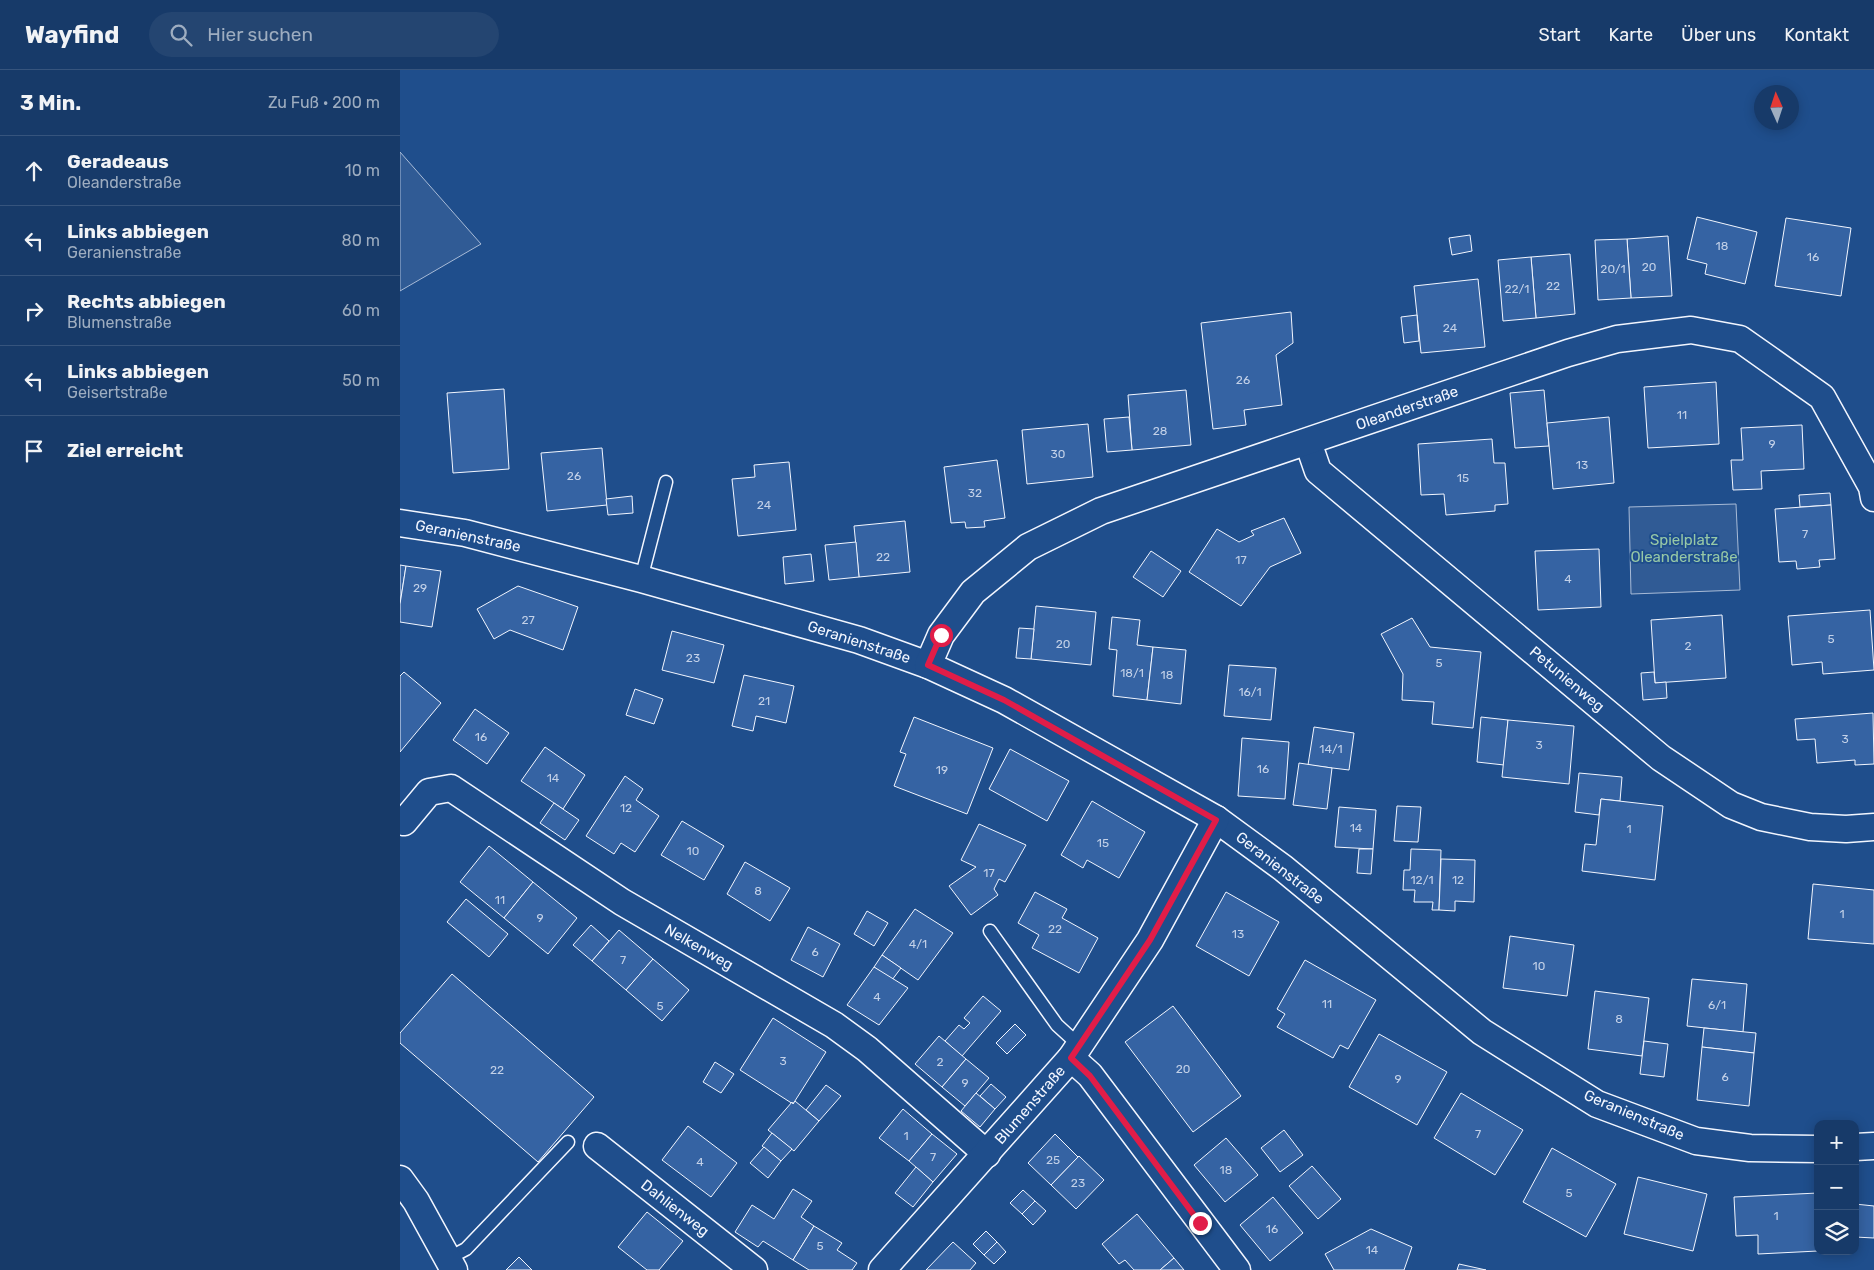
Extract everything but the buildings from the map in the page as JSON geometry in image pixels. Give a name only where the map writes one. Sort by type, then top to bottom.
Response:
[{"type":"street","name":"Oleanderstraße","points":[[928,665],[941,635],[973,592],[1028,548],[1101,511],[1568,353],[1617,339],[1691,330],[1740,338],[1822,397],[1872,487],[1874,498]]},
{"type":"street","name":"Petunienweg","points":[[1308,442],[1318,471],[1661,758],[1731,805],[1761,818],[1810,827],[1846,830],[1874,827]]},
{"type":"street","name":"Geranienstraße","points":[[400,523],[465,532],[641,579],[859,640],[928,665],[1004,700],[1216,820],[1283,868],[1482,1032],[1597,1104],[1696,1141],[1750,1148],[1814,1149]]},
{"type":"street","name":"Nelkenweg","points":[[404,822],[429,792],[451,788],[622,902],[834,1025],[867,1050],[987,1154]]},
{"type":"street","name":"Blumenstraße","points":[[882,1270],[987,1154],[1075,1052],[1150,940],[1216,820]]},
{"type":"street","points":[[1075,1052],[1095,1082],[1237,1270]]},
{"type":"street","name":"Dahlienweg","points":[[597,1146],[754,1270]]},
{"type":"street","points":[[1859,1147],[1874,1146]]},
{"type":"street","points":[[400,1179],[416,1201],[450,1264]]},
{"type":"lane","points":[[641,579],[666,482]]},
{"type":"lane","points":[[990,931],[1075,1052]]},
{"type":"lane","points":[[450,1264],[568,1142]]},
{"type":"shaded area","points":[[400,152],[481,244],[400,291]]},
{"type":"shaded area","name":"Spielplatz Oleanderstraße","points":[[1736,504],[1740,590],[1631,594],[1629,507]]},
{"type":"route","points":[[941,635],[928,665],[1004,700],[1216,820],[1150,940],[1071,1058],[1090,1076],[1110,1101],[1200,1223]]}]
